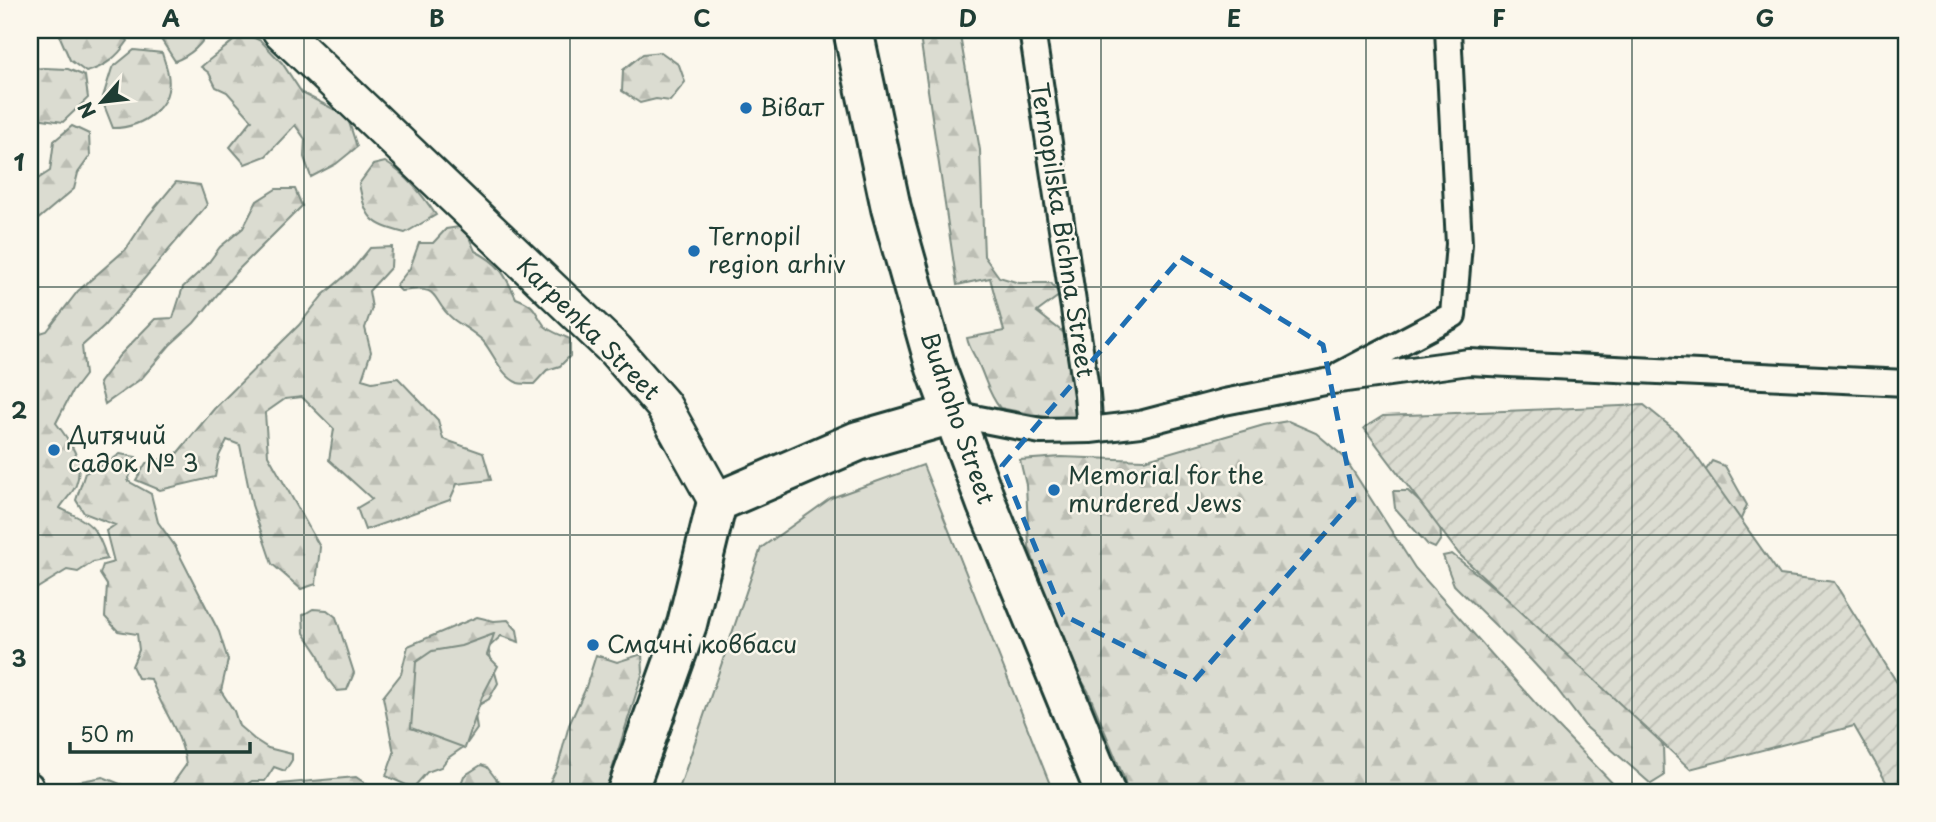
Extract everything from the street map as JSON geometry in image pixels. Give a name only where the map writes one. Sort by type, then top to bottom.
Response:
[{"type":"main road","name":"Karpenka Street","points":[[280,30],[615,350],[663,405],[717,502]]},
{"type":"main road","name":"Budnoho Street","points":[[853,30],[891,208],[936,368],[987,505],[1105,792]]},
{"type":"main road","points":[[627,792],[687,624],[717,502],[858,441],[953,414]]},
{"type":"street","name":"Ternopilska Bichna Street","points":[[1032,30],[1090,430]]},
{"type":"street","points":[[1325,382],[1453,315],[1459,244],[1448,30]]},
{"type":"street","points":[[953,414],[1041,431],[1140,425],[1224,402],[1325,382],[1469,362],[1906,383]]},
{"type":"street","points":[[30,785],[32,792]]},
{"type":"highlighted area","points":[[1181,257],[1323,345],[1354,500],[1194,681],[1063,615],[1002,466]]},
{"type":"green space","points":[[64,30],[122,30],[120,31],[128,41],[110,61],[86,72],[70,60],[60,37]]},
{"type":"green space","points":[[155,30],[209,30],[195,49],[175,61]]},
{"type":"green space","points":[[919,30],[959,30],[980,150],[984,256],[999,277],[1019,283],[1051,283],[1060,295],[1037,312],[1064,333],[1079,416],[1068,421],[1000,408],[990,393],[969,345],[967,338],[1004,331],[990,278],[957,285]]},
{"type":"green space","points":[[242,32],[261,41],[282,63],[302,93],[347,116],[357,147],[336,164],[311,177],[304,157],[305,139],[295,125],[266,156],[245,164],[230,147],[252,120],[227,92],[216,87],[209,73],[201,67]]},
{"type":"green space","points":[[134,50],[162,53],[169,86],[161,106],[145,120],[113,128],[102,100],[112,68]]},
{"type":"green space","points":[[661,52],[679,65],[685,82],[670,101],[656,99],[640,103],[622,91],[623,70],[643,54]]},
{"type":"green space","points":[[30,69],[68,69],[85,76],[88,98],[63,122],[36,118],[30,107]]},
{"type":"green space","points":[[72,126],[89,134],[90,156],[78,173],[74,189],[30,226],[30,184],[50,171],[54,141]]},
{"type":"green space","points":[[385,162],[414,186],[436,215],[405,233],[377,223],[367,213],[364,205],[359,184],[373,165]]},
{"type":"green space","points":[[176,182],[200,185],[207,205],[104,326],[82,346],[85,375],[72,392],[56,423],[71,444],[79,468],[75,488],[60,508],[91,526],[100,539],[107,559],[93,562],[78,572],[67,570],[36,589],[30,582],[30,336],[47,331],[78,291],[126,249],[148,216]]},
{"type":"green space","points":[[276,189],[295,189],[302,206],[235,273],[194,323],[170,345],[142,378],[105,404],[99,383],[119,356],[155,319],[173,318],[183,287],[206,266],[220,247],[243,228],[257,201]]},
{"type":"green space","points":[[459,227],[469,237],[475,251],[500,270],[516,298],[531,306],[546,327],[570,339],[570,356],[560,366],[547,370],[534,384],[512,380],[483,341],[453,319],[430,292],[415,289],[401,291],[396,286],[410,268],[419,243],[433,243],[446,229]]},
{"type":"green space","points":[[392,247],[391,267],[369,291],[372,308],[365,328],[371,352],[362,379],[372,382],[398,378],[438,420],[443,439],[483,453],[491,480],[457,484],[450,500],[365,530],[357,508],[372,499],[329,460],[334,429],[302,397],[285,399],[265,413],[268,455],[320,547],[316,584],[301,589],[272,564],[252,505],[240,445],[227,440],[219,456],[215,477],[160,490],[136,480],[146,463],[175,456],[214,409],[299,325],[323,295],[353,269],[370,248]]},
{"type":"green space","points":[[1644,405],[1676,431],[1691,449],[1780,575],[1834,582],[1906,697],[1906,792],[1892,792],[1854,726],[1690,769],[1459,554],[1364,428],[1383,416]]},
{"type":"green space","points":[[1288,421],[1316,433],[1344,457],[1415,568],[1537,705],[1621,792],[1127,792],[1124,778],[1088,691],[1063,648],[1029,547],[1026,485],[1020,460],[1061,457],[1144,460],[1264,425]]},
{"type":"green space","points":[[120,454],[136,457],[128,481],[151,494],[158,522],[175,546],[219,632],[228,660],[221,691],[234,711],[239,726],[268,748],[292,754],[292,760],[285,771],[274,767],[265,781],[252,781],[236,792],[171,792],[169,789],[186,765],[176,731],[151,679],[138,678],[132,666],[139,650],[137,634],[118,631],[105,617],[107,585],[100,574],[103,565],[114,562],[106,531],[115,525],[84,513],[76,500],[85,473]]},
{"type":"green space","points":[[1712,461],[1725,466],[1747,505],[1737,528],[1702,476]]},
{"type":"green space","points":[[923,465],[1053,792],[678,792],[761,548],[831,498]]},
{"type":"green space","points":[[1393,491],[1408,491],[1440,521],[1441,539],[1435,548],[1428,545],[1395,508]]},
{"type":"green space","points":[[1452,554],[1649,711],[1663,746],[1664,776],[1651,784],[1585,726],[1531,660],[1454,585],[1443,556]]},
{"type":"green space","points":[[313,609],[327,610],[336,617],[354,673],[347,690],[337,691],[327,678],[318,654],[304,633],[303,615]]},
{"type":"green space","points":[[477,617],[494,621],[508,620],[517,630],[519,642],[501,636],[488,648],[498,683],[489,699],[474,708],[477,729],[465,746],[448,758],[441,767],[427,772],[413,788],[386,776],[394,753],[383,697],[401,674],[408,646]]},
{"type":"green space","points":[[494,634],[487,655],[498,666],[482,697],[465,748],[411,728],[416,662],[432,651],[461,646]]},
{"type":"green space","points":[[642,654],[643,672],[605,792],[545,792],[558,766],[569,725],[585,690],[596,655],[617,662]]},
{"type":"green space","points":[[481,765],[487,767],[506,792],[458,792],[464,776]]},
{"type":"green space","points":[[103,777],[130,788],[132,792],[58,792],[70,783]]},
{"type":"green space","points":[[356,777],[368,785],[365,792],[271,792],[279,784]]},
{"type":"place","name":"Віват","points":[[746,108]]},
{"type":"place","name":"Ternopil region arhiv","points":[[694,251]]},
{"type":"place","name":"Дитячий садок № 3","points":[[54,450]]},
{"type":"place","name":"Memorial for the murdered Jews","points":[[1054,490]]},
{"type":"place","name":"Смачні ковбаси","points":[[593,645]]}]
